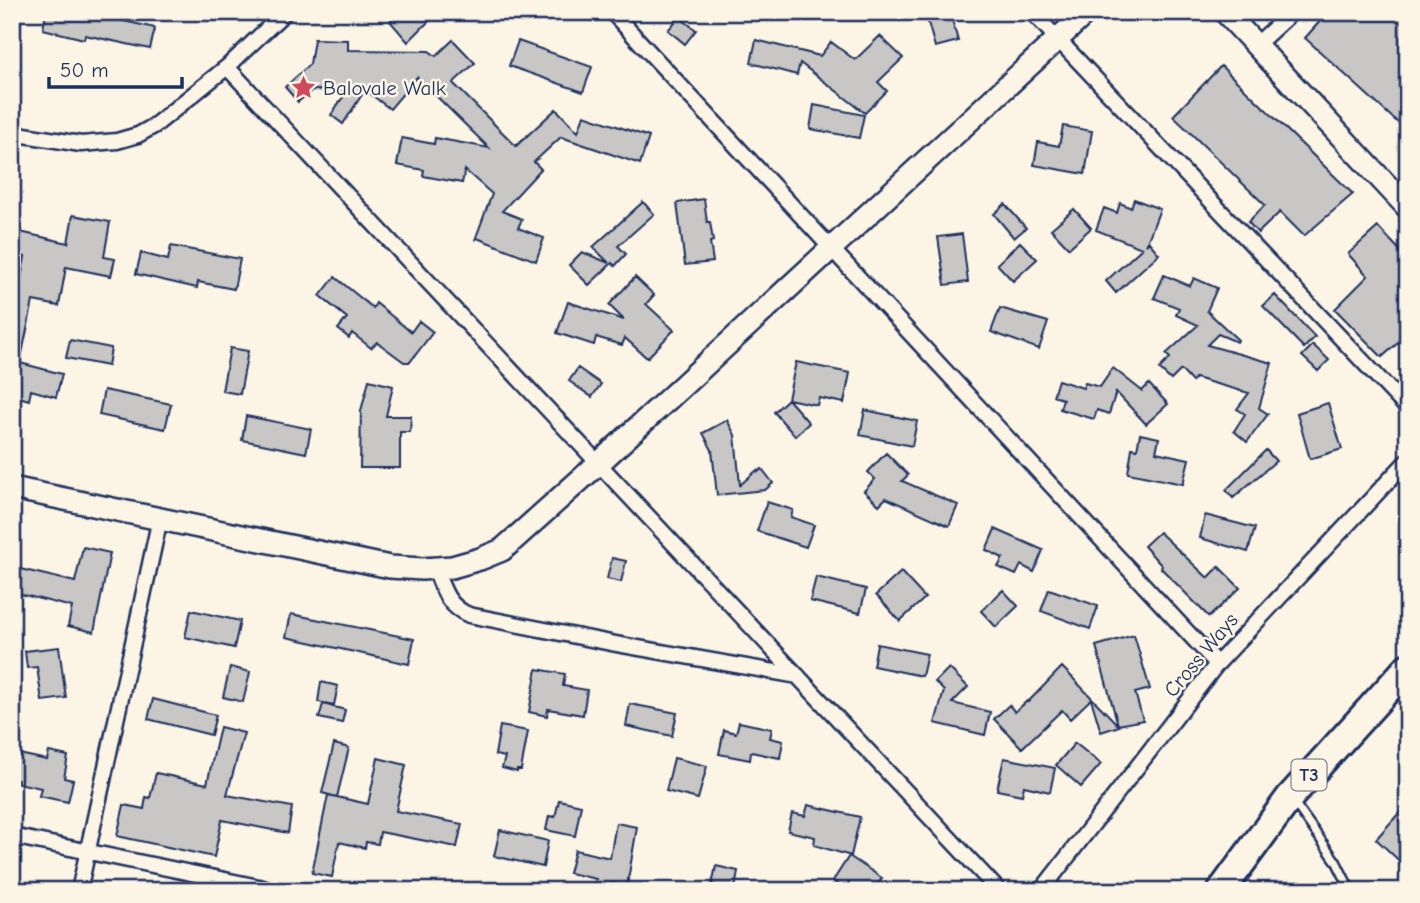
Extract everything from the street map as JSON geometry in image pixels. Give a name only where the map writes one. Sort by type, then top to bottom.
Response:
[{"type":"highway","name":"T3","points":[[1221,891],[1290,797],[1408,667]]},
{"type":"street","points":[[12,134],[81,144],[117,141],[138,135],[154,126],[227,67],[285,12]]},
{"type":"street","points":[[612,12],[1217,664]]},
{"type":"street","points":[[1032,12],[1408,409]]},
{"type":"street","points":[[12,488],[390,567],[435,568],[470,562],[502,550],[1087,12]]},
{"type":"street","points":[[1225,12],[1408,208]]},
{"type":"street","points":[[1255,46],[1292,12]]},
{"type":"street","points":[[227,67],[999,891]]},
{"type":"street","name":"Cross Ways","points":[[1041,891],[1217,664],[1408,460]]},
{"type":"street","points":[[79,891],[160,518]]},
{"type":"street","points":[[435,568],[447,598],[456,609],[469,615],[616,645],[798,676]]},
{"type":"street","points":[[12,836],[278,891]]},
{"type":"lane","points":[[1290,797],[1336,861],[1351,891]]},
{"type":"building","points":[[46,12],[107,12],[106,17],[155,28],[150,49],[85,35],[84,39],[43,29]]},
{"type":"building","points":[[401,12],[438,12],[408,42],[390,21]]},
{"type":"building","points":[[925,12],[950,12],[958,41],[935,47]]},
{"type":"building","points":[[1320,12],[1408,12],[1408,132],[1305,38],[1323,18]]},
{"type":"building","points":[[679,17],[696,30],[685,44],[668,30]]},
{"type":"building","points":[[880,36],[903,58],[878,82],[887,91],[865,113],[800,63],[797,75],[751,63],[756,40],[820,56],[831,42],[855,60]]},
{"type":"building","points":[[314,39],[348,40],[348,50],[429,51],[436,56],[453,40],[475,63],[453,83],[516,146],[556,109],[578,132],[584,115],[649,137],[640,164],[561,137],[534,162],[541,169],[502,211],[522,219],[518,228],[544,238],[536,261],[477,238],[475,240],[492,194],[465,170],[462,183],[423,176],[424,170],[397,165],[402,138],[434,144],[435,138],[489,148],[417,77],[390,109],[365,90],[343,124],[331,115],[347,91],[312,90],[298,102],[285,87],[310,64]]},
{"type":"building","points":[[518,41],[592,67],[583,92],[509,66]]},
{"type":"building","points":[[1221,66],[1353,194],[1304,236],[1280,212],[1258,233],[1248,222],[1265,205],[1173,116]]},
{"type":"building","points":[[814,105],[864,115],[859,138],[810,129]]},
{"type":"building","points":[[1063,126],[1092,131],[1085,174],[1034,165],[1038,142],[1059,146]]},
{"type":"building","points":[[704,199],[713,241],[710,242],[713,262],[685,265],[677,203]]},
{"type":"building","points":[[1134,199],[1160,209],[1146,245],[1149,242],[1159,254],[1116,293],[1106,281],[1142,248],[1096,230],[1104,208],[1117,213],[1120,203],[1131,208]]},
{"type":"building","points":[[643,202],[654,214],[618,246],[626,254],[615,266],[612,263],[589,285],[569,265],[582,252],[609,263],[593,247]]},
{"type":"building","points":[[1005,204],[1026,228],[1014,238],[994,214]]},
{"type":"building","points":[[1074,209],[1091,228],[1069,248],[1051,229]]},
{"type":"building","points":[[73,215],[110,222],[104,257],[115,259],[111,276],[66,267],[59,306],[33,301],[20,363],[62,374],[56,397],[31,390],[29,400],[12,395],[12,308],[14,298],[17,299],[25,257],[15,254],[20,232],[68,243]]},
{"type":"building","points":[[1378,227],[1408,259],[1408,334],[1382,357],[1335,309],[1368,276],[1348,254]]},
{"type":"building","points":[[962,234],[968,282],[945,285],[938,237]]},
{"type":"building","points":[[1020,242],[1037,259],[1013,281],[997,264]]},
{"type":"building","points":[[171,246],[240,259],[234,289],[198,282],[197,288],[136,274],[141,253],[168,260]]},
{"type":"building","points":[[1164,275],[1190,286],[1194,278],[1217,288],[1207,311],[1238,340],[1237,342],[1218,334],[1207,345],[1272,363],[1259,408],[1268,414],[1247,442],[1234,431],[1245,414],[1237,409],[1249,393],[1195,378],[1192,382],[1181,370],[1171,380],[1159,369],[1170,358],[1166,354],[1198,325],[1176,315],[1179,308],[1154,298]]},
{"type":"building","points":[[335,277],[373,308],[376,303],[411,332],[419,321],[433,332],[410,362],[404,362],[377,342],[371,348],[352,333],[349,338],[338,329],[347,318],[320,296]]},
{"type":"building","points":[[635,277],[654,295],[646,304],[674,330],[647,358],[625,338],[622,345],[596,337],[594,345],[557,333],[568,302],[624,320],[609,305]]},
{"type":"building","points":[[1275,295],[1315,337],[1304,348],[1263,306]]},
{"type":"building","points":[[1000,308],[1048,322],[1039,349],[991,332]]},
{"type":"building","points":[[70,340],[111,348],[108,366],[66,358]]},
{"type":"building","points":[[1313,345],[1329,360],[1318,371],[1302,356]]},
{"type":"building","points":[[230,348],[248,351],[240,394],[222,391]]},
{"type":"building","points":[[796,362],[850,373],[844,403],[819,398],[817,405],[788,399]]},
{"type":"building","points":[[578,368],[601,384],[592,397],[569,381]]},
{"type":"building","points":[[1113,368],[1142,391],[1149,384],[1168,404],[1146,424],[1116,392],[1109,414],[1097,410],[1094,419],[1060,409],[1063,399],[1053,396],[1058,380],[1083,388],[1085,383],[1100,387]]},
{"type":"building","points":[[369,380],[393,386],[386,416],[411,416],[410,432],[400,432],[400,468],[360,468],[361,411]]},
{"type":"building","points":[[104,390],[171,404],[165,429],[99,415]]},
{"type":"building","points":[[788,399],[809,423],[795,436],[774,412]]},
{"type":"building","points":[[1328,403],[1342,449],[1310,459],[1297,413]]},
{"type":"building","points":[[865,410],[917,421],[912,446],[860,435]]},
{"type":"building","points":[[246,416],[311,429],[306,453],[242,440]]},
{"type":"building","points":[[727,420],[735,435],[740,485],[757,470],[758,472],[762,469],[773,483],[765,490],[717,495],[712,450],[703,433]]},
{"type":"building","points":[[1140,434],[1159,438],[1156,452],[1189,459],[1183,484],[1128,473],[1132,448],[1137,449]]},
{"type":"building","points":[[1266,450],[1276,461],[1233,498],[1226,490]]},
{"type":"building","points":[[886,453],[908,475],[902,481],[958,505],[949,526],[886,498],[879,505],[864,491],[875,479],[868,472]]},
{"type":"building","points":[[767,502],[793,510],[791,517],[814,525],[806,547],[757,531]]},
{"type":"building","points":[[1205,515],[1255,528],[1248,552],[1200,538]]},
{"type":"building","points":[[995,529],[1043,550],[1034,572],[1021,565],[1016,575],[998,567],[1003,558],[986,550]]},
{"type":"building","points":[[1159,532],[1208,578],[1219,567],[1240,588],[1209,617],[1161,568],[1144,546]]},
{"type":"building","points":[[83,547],[110,553],[94,632],[68,626],[72,607],[12,592],[12,567],[75,582]]},
{"type":"building","points":[[612,558],[626,561],[621,582],[607,579]]},
{"type":"building","points":[[901,572],[925,598],[900,621],[876,595]]},
{"type":"building","points":[[816,577],[866,589],[860,613],[810,601]]},
{"type":"building","points":[[1049,589],[1098,606],[1090,629],[1041,611]]},
{"type":"building","points":[[1003,590],[1018,606],[996,627],[981,611]]},
{"type":"building","points":[[191,610],[240,621],[234,648],[185,637]]},
{"type":"building","points":[[291,614],[414,639],[409,664],[286,637]]},
{"type":"building","points":[[1134,635],[1150,689],[1135,693],[1143,720],[1118,725],[1096,646]]},
{"type":"building","points":[[877,644],[927,654],[922,676],[873,666]]},
{"type":"building","points":[[59,647],[66,698],[42,701],[37,667],[27,668],[25,651]]},
{"type":"building","points":[[230,667],[250,672],[243,702],[223,697]]},
{"type":"building","points":[[1062,667],[1119,726],[1101,732],[1091,699],[1070,719],[1062,710],[1022,748],[994,719],[1009,705],[1015,712]]},
{"type":"building","points":[[949,668],[968,687],[952,703],[990,712],[985,735],[935,723],[944,691],[935,682]]},
{"type":"building","points":[[537,669],[565,674],[563,686],[587,690],[583,715],[548,709],[547,716],[529,712]]},
{"type":"building","points":[[321,682],[338,686],[334,705],[318,702]]},
{"type":"building","points":[[153,699],[216,715],[211,735],[148,719]]},
{"type":"building","points":[[323,704],[345,710],[342,723],[319,718]]},
{"type":"building","points":[[630,704],[677,713],[672,736],[626,726]]},
{"type":"building","points":[[739,722],[772,729],[770,738],[783,741],[780,758],[751,752],[750,760],[719,754],[724,730],[736,733]]},
{"type":"building","points":[[500,726],[528,731],[521,770],[517,772],[502,768],[505,757],[495,755]]},
{"type":"building","points":[[220,727],[244,733],[227,795],[292,807],[288,833],[222,820],[214,857],[117,836],[124,805],[144,809],[146,797],[150,798],[156,773],[207,784]]},
{"type":"building","points":[[1075,743],[1101,764],[1081,787],[1056,765]]},
{"type":"building","points":[[334,744],[349,748],[337,797],[322,793]]},
{"type":"building","points":[[49,752],[68,756],[64,778],[73,780],[68,802],[39,796],[41,788],[12,779],[12,757],[18,758],[19,754],[47,760]]},
{"type":"building","points":[[378,758],[406,765],[396,811],[462,824],[457,847],[380,832],[378,844],[366,842],[365,848],[339,842],[332,877],[312,873],[328,795],[368,804]]},
{"type":"building","points":[[674,758],[707,766],[698,799],[666,791]]},
{"type":"building","points":[[1004,758],[1055,768],[1050,792],[1024,786],[1022,795],[997,790]]},
{"type":"building","points":[[559,800],[581,805],[575,836],[546,830],[549,816],[555,817]]},
{"type":"building","points":[[1408,803],[1408,869],[1376,839]]},
{"type":"building","points":[[808,805],[860,817],[851,856],[814,845],[815,837],[788,831],[792,813],[805,816]]},
{"type":"building","points":[[616,823],[637,827],[627,886],[612,883],[610,891],[593,889],[596,879],[569,873],[575,850],[610,858]]},
{"type":"building","points":[[500,830],[548,841],[543,867],[494,856]]},
{"type":"building","points":[[849,856],[882,878],[873,891],[847,891],[833,881]]},
{"type":"building","points":[[716,866],[738,871],[735,889],[712,885]]},
{"type":"place","name":"Balovale Walk","points":[[303,88]]}]
